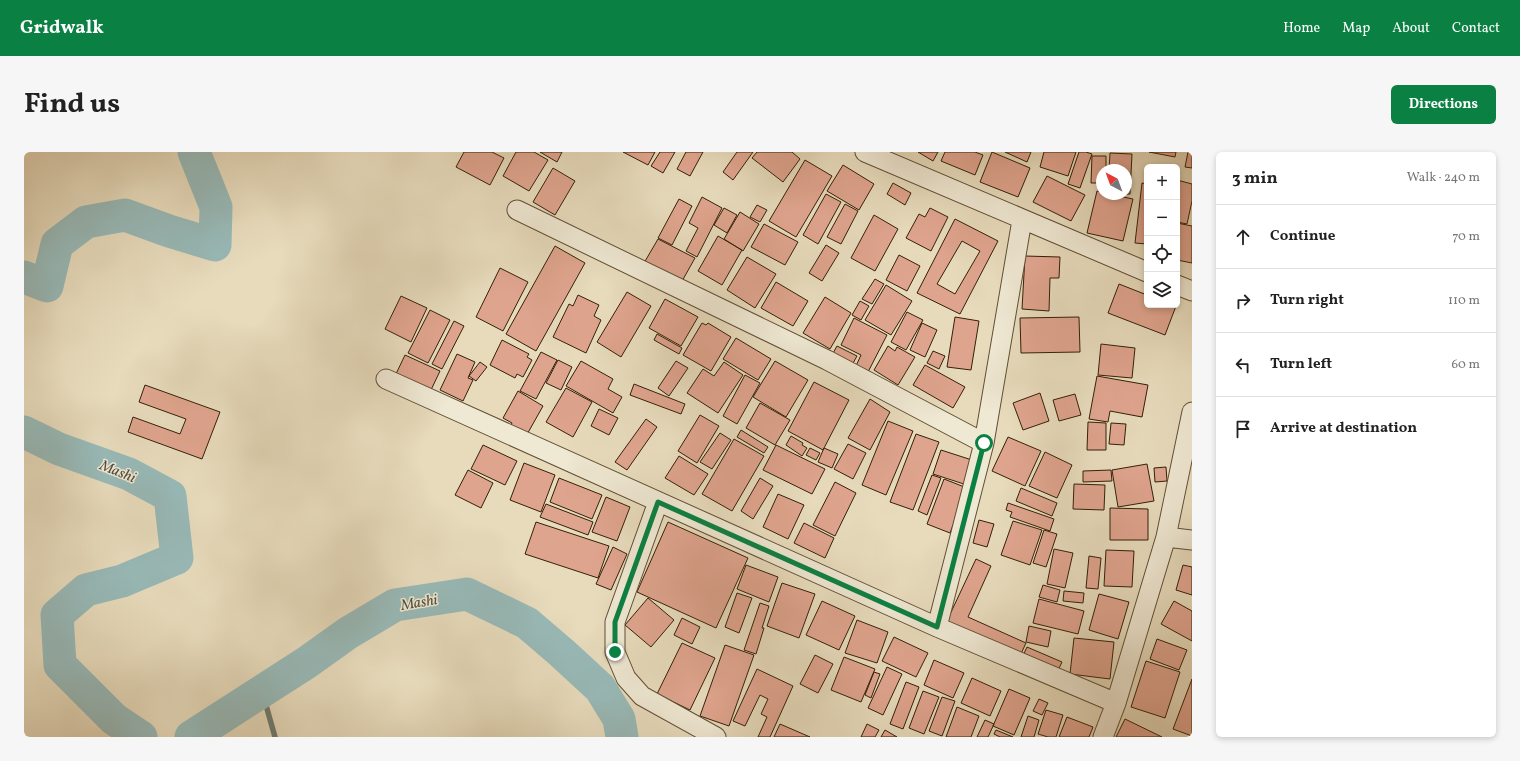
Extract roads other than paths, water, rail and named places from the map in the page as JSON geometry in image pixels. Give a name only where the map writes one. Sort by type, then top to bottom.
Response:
[{"type":"street","points":[[865,152],[1144,271]]},
{"type":"street","points":[[517,210],[827,360],[984,443]]},
{"type":"street","points":[[937,627],[984,443],[1022,220]]},
{"type":"street","points":[[1180,286],[1192,292]]},
{"type":"street","points":[[386,379],[937,627],[1116,703]]},
{"type":"street","points":[[1103,737],[1116,703],[1166,537],[1192,412]]},
{"type":"street","points":[[658,502],[615,622],[615,652],[626,678],[642,696],[716,737]]},
{"type":"street","points":[[1166,537],[1192,540]]},
{"type":"waterway","name":"Mashi","points":[[24,277],[47,286],[57,244],[86,222],[125,215],[169,231],[215,245],[216,207],[194,152]]},
{"type":"waterway","name":"Mashi","points":[[24,432],[59,449],[129,474],[170,496],[177,558],[122,581],[86,590],[57,615],[60,665],[114,719],[141,737]]},
{"type":"waterway","name":"Mashi","points":[[191,737],[306,663],[348,633],[395,605],[467,594],[527,623],[600,688],[619,719],[622,737]]},
{"type":"waterway","points":[[262,691],[275,737]]}]
